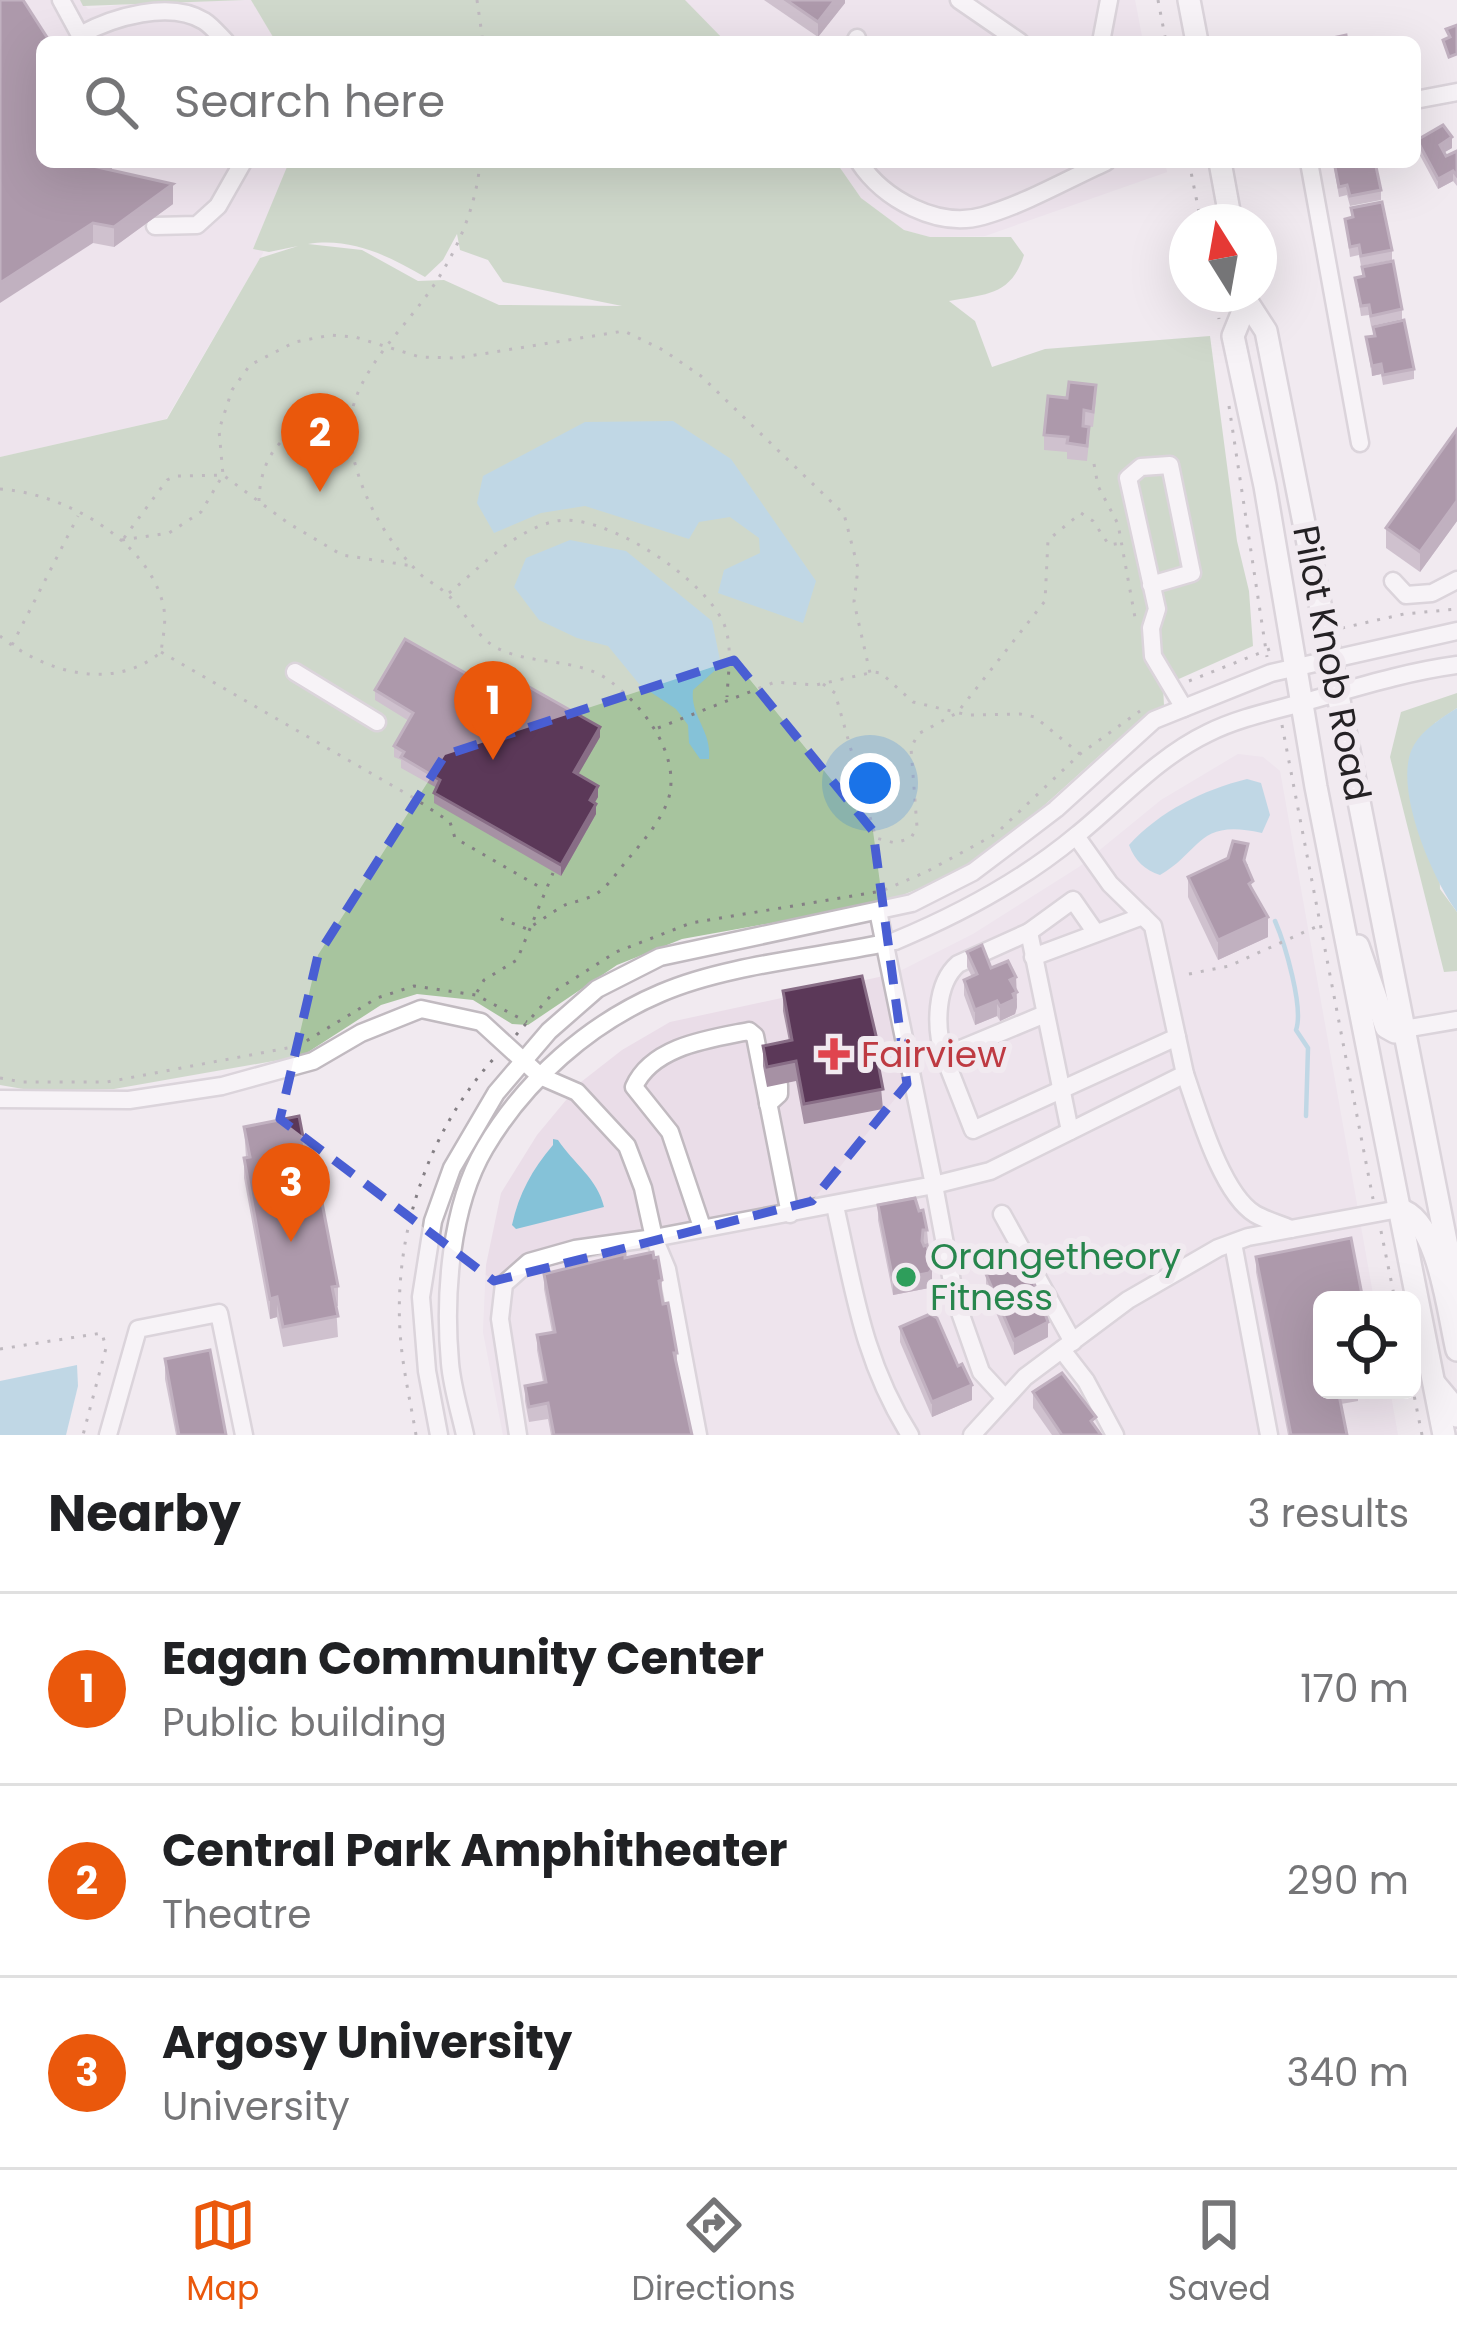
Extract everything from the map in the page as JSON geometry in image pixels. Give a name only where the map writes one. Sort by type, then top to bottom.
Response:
[{"type":"main road","points":[[1189,0],[1196,36]]},
{"type":"main road","points":[[1221,168],[1228,204]]},
{"type":"main road","name":"Pilot Knob Road","points":[[1241,312],[1233,336],[1339,901],[1388,1211],[1423,1384],[1444,1435]]},
{"type":"main road","name":"Pilot Knob Road","points":[[1254,312],[1266,331],[1457,1297]]},
{"type":"main road","name":"Pilot Knob Road","points":[[1339,901],[1386,1027],[1395,1032],[1404,1029]]},
{"type":"main road","name":"Pilot Knob Road","points":[[1388,1211],[1411,1212],[1425,1230],[1457,1350]]},
{"type":"main road","name":"Pilot Knob Road","points":[[1423,1384],[1457,1417]]},
{"type":"street","points":[[61,0],[80,36]]},
{"type":"street","points":[[959,0],[1011,36]]},
{"type":"street","points":[[1102,36],[1109,0]]},
{"type":"street","points":[[86,36],[107,20],[153,11],[201,19],[219,36]]},
{"type":"street","points":[[1421,99],[1457,92]]},
{"type":"street","points":[[155,226],[197,226],[218,206],[240,168]]},
{"type":"street","points":[[864,168],[887,195],[914,208],[979,218],[1092,168]]},
{"type":"street","points":[[1310,168],[1360,443]]},
{"type":"street","points":[[1151,585],[1192,573],[1170,465],[1141,467],[1128,478],[1156,609],[1151,628],[1153,656],[1184,708]]},
{"type":"street","points":[[1393,580],[1406,595],[1432,593],[1457,580]]},
{"type":"street","points":[[439,1435],[427,1371],[421,1297],[433,1221],[452,1168],[496,1093],[549,1031],[597,988],[660,957],[912,903],[973,872],[1056,809],[1154,720],[1271,674],[1457,632]]},
{"type":"street","points":[[465,1435],[450,1365],[449,1296],[462,1207],[484,1149],[540,1076],[598,1025],[664,991],[887,943],[1021,877],[1076,836],[1139,778],[1206,734],[1338,692],[1457,665]]},
{"type":"street","points":[[295,671],[377,722]]},
{"type":"street","points":[[1076,836],[1110,884],[1154,926],[1186,1075],[1202,1123],[1237,1196],[1254,1214],[1292,1229]]},
{"type":"street","points":[[1096,934],[1073,900],[1029,932],[950,971],[943,983],[938,1026],[944,1056],[974,1130],[1177,1037]]},
{"type":"street","points":[[878,911],[955,1298],[980,1372],[1005,1398]]},
{"type":"street","points":[[1034,957],[1143,916]]},
{"type":"street","points":[[1029,932],[1070,1132]]},
{"type":"street","points":[[0,1099],[129,1100],[222,1086],[313,1061],[361,1033],[421,1009],[481,1022],[540,1076],[577,1092],[627,1146],[667,1269],[698,1435]]},
{"type":"street","points":[[944,1056],[1045,1014]]},
{"type":"street","points":[[1404,1029],[1457,1020]]},
{"type":"street","points":[[702,1227],[670,1132],[634,1087],[641,1071],[700,1040],[749,1031],[755,1036],[790,1214]]},
{"type":"street","points":[[758,1053],[768,1055],[775,1064]]},
{"type":"street","points":[[518,1435],[500,1319],[504,1284],[529,1262],[574,1249],[835,1206],[990,1171],[1186,1075]]},
{"type":"street","points":[[768,1104],[779,1094],[779,1084]]},
{"type":"street","points":[[835,1206],[867,1351],[884,1394],[910,1435]]},
{"type":"street","points":[[972,1435],[1005,1398],[1128,1300],[1233,1243],[1388,1211]]},
{"type":"street","points":[[1003,1214],[1115,1435]]},
{"type":"street","points":[[1233,1243],[1270,1435]]},
{"type":"street","points":[[108,1435],[138,1329],[219,1313],[244,1435]]},
{"type":"path","points":[[477,0],[482,36]]},
{"type":"path","points":[[1158,0],[1165,36]]},
{"type":"path","points":[[480,168],[478,194],[448,261],[422,303],[383,346],[358,395],[350,440],[362,491],[413,566],[448,595],[484,639],[500,649],[582,668],[608,679],[656,729],[671,775],[669,797],[658,820],[598,893],[526,929]]},
{"type":"path","points":[[1190,168],[1197,204]]},
{"type":"path","points":[[1218,312],[1219,317]]},
{"type":"path","points":[[122,539],[151,538],[182,526],[201,512],[223,476],[219,450],[223,410],[250,365],[295,342],[331,335],[420,357],[457,358],[624,332],[664,350],[701,376],[844,514],[858,568],[854,602],[870,673]]},
{"type":"path","points":[[1228,402],[1271,674]]},
{"type":"path","points":[[259,503],[260,475],[268,455],[281,441],[320,422],[350,423]]},
{"type":"path","points":[[1094,464],[1122,543],[1136,625]]},
{"type":"path","points":[[122,539],[166,480],[223,476],[342,555],[413,566]]},
{"type":"path","points":[[0,489],[22,490],[122,539],[158,589],[166,620],[161,652],[131,671],[94,676],[52,666],[0,636]]},
{"type":"path","points":[[823,684],[835,693],[876,838],[895,843],[911,838],[917,827],[911,748],[918,734],[957,713],[1045,601],[1048,540],[1081,513],[1093,520],[1109,545],[1122,543]]},
{"type":"path","points":[[12,645],[79,514]]},
{"type":"path","points":[[448,595],[514,539],[544,525],[580,520],[608,529],[688,581],[723,620],[729,642],[727,700]]},
{"type":"path","points":[[1326,633],[1404,614],[1457,609]]},
{"type":"path","points":[[161,652],[414,798],[449,822],[455,838],[544,890]]},
{"type":"path","points":[[656,729],[775,682],[823,684],[870,673],[881,674],[914,702],[957,713],[1035,717],[1080,754]]},
{"type":"path","points":[[1279,709],[1388,1211],[1394,1291]]},
{"type":"path","points":[[476,995],[484,980],[517,960],[526,929],[554,872]]},
{"type":"path","points":[[499,918],[526,929]]},
{"type":"path","points":[[1189,974],[1228,966],[1322,924]]},
{"type":"path","points":[[0,1078],[106,1082],[298,1046],[376,998],[414,986],[476,995],[527,1022]]},
{"type":"path","points":[[0,1349],[102,1333],[106,1348],[83,1435]]},
{"type":"path","points":[[1422,1435],[1423,1384]]},
{"type":"highlighted area","points":[[734,660],[873,831],[907,1084],[812,1201],[494,1281],[280,1119],[318,955],[445,755]]},
{"type":"shaded area","points":[[0,0],[80,0],[88,9],[252,0],[273,36],[36,36],[36,168],[290,168],[263,253],[166,419],[0,457]]},
{"type":"shaded area","points":[[679,0],[1135,0],[1142,36],[718,36]]},
{"type":"shaded area","points":[[840,168],[1166,168],[1167,172],[985,236],[930,237],[904,230],[861,198]]},
{"type":"shaded area","points":[[1238,754],[1263,757],[1280,771],[1372,1291],[1313,1291],[1313,1399],[1392,1399],[1398,1435],[503,1435],[483,1332],[486,1265],[501,1193],[537,1135],[581,1082],[622,1050],[670,1022],[902,970],[973,934],[1079,867],[1161,800]]},
{"type":"green space","points":[[80,0],[245,0],[83,6]]},
{"type":"green space","points":[[251,0],[685,0],[720,36],[272,36]]},
{"type":"green space","points":[[287,168],[840,168],[861,198],[904,230],[930,237],[1011,237],[1024,255],[1012,278],[995,291],[949,301],[975,321],[992,367],[1045,349],[1210,336],[1253,646],[1163,686],[1164,705],[1118,739],[1000,845],[945,878],[883,903],[682,939],[617,965],[528,1025],[512,1024],[473,1000],[417,994],[381,1005],[302,1056],[114,1089],[29,1090],[0,1085],[0,457],[167,419],[260,258],[298,246],[269,252],[253,249]],"holes":[[[457,234],[460,250],[488,260],[503,282],[622,306],[499,305],[444,280],[418,281],[362,250],[308,244],[354,246],[425,277],[443,260]]]},
{"type":"green space","points":[[1457,693],[1457,708],[1435,723],[1440,889],[1457,912],[1457,971],[1444,972],[1390,757],[1401,712]]},
{"type":"water","points":[[673,421],[731,459],[816,581],[803,623],[718,593],[724,570],[760,553],[759,538],[730,517],[699,522],[689,539],[585,506],[541,513],[494,533],[477,503],[483,476],[585,422]]},
{"type":"water","points":[[570,540],[626,551],[712,621],[721,665],[693,690],[709,759],[700,759],[689,743],[688,725],[676,709],[640,685],[608,646],[539,620],[514,587],[526,558]]},
{"type":"water","points":[[1457,708],[1457,912],[1426,855],[1411,806],[1408,762],[1418,739]]},
{"type":"water","points":[[1247,779],[1261,783],[1270,815],[1262,833],[1212,833],[1160,875],[1134,856],[1129,845],[1168,812]]},
{"type":"water","points":[[553,1139],[591,1180],[604,1207],[516,1229],[512,1225],[523,1192]]},
{"type":"water","points":[[77,1365],[78,1386],[66,1435],[0,1435],[0,1381]]},
{"type":"building","points":[[0,0],[23,0],[46,36],[36,36],[36,168],[101,168],[173,184],[114,227],[93,223],[0,283]]},
{"type":"building","points":[[786,0],[835,0],[818,22]]},
{"type":"building","points":[[1457,25],[1457,54],[1449,57],[1443,40],[1450,37],[1446,29]]},
{"type":"building","points":[[1443,125],[1452,137],[1440,145],[1446,156],[1457,151],[1457,176],[1453,171],[1438,179],[1421,147],[1421,138]]},
{"type":"building","points":[[1335,168],[1376,168],[1381,190],[1350,196],[1347,185],[1339,187]]},
{"type":"building","points":[[1382,202],[1392,250],[1361,256],[1359,245],[1350,247],[1345,219],[1353,217],[1351,208]]},
{"type":"building","points":[[1393,261],[1402,309],[1371,316],[1369,305],[1361,306],[1355,278],[1364,276],[1362,267]]},
{"type":"building","points":[[1404,320],[1414,369],[1383,375],[1381,364],[1372,366],[1366,337],[1375,336],[1373,327]]},
{"type":"building","points":[[1069,382],[1096,385],[1093,412],[1084,410],[1087,446],[1067,443],[1068,437],[1044,435],[1048,396],[1067,398]]},
{"type":"building","points":[[1457,429],[1457,501],[1420,552],[1386,528]]},
{"type":"building","points":[[405,639],[513,700],[522,683],[600,727],[574,772],[598,786],[590,800],[596,804],[561,865],[434,793],[440,780],[401,757],[404,752],[394,746],[413,713],[375,690]]},
{"type":"building","points":[[1233,841],[1248,844],[1244,860],[1253,881],[1249,884],[1268,917],[1218,940],[1188,877],[1228,858]]},
{"type":"building","points":[[982,945],[991,968],[1008,961],[1017,992],[1015,999],[1000,1006],[997,1001],[975,1010],[964,980],[977,974],[967,952]]},
{"type":"building","name":"Fairview","points":[[862,976],[881,1057],[877,1058],[883,1089],[804,1104],[796,1061],[767,1067],[763,1046],[792,1040],[783,991]]},
{"type":"building","points":[[299,1116],[305,1147],[311,1145],[338,1286],[332,1287],[338,1316],[283,1327],[277,1297],[270,1299],[244,1158],[250,1157],[244,1127]]},
{"type":"building","points":[[915,1198],[919,1211],[923,1210],[927,1230],[923,1230],[922,1241],[932,1269],[893,1280],[878,1205]]},
{"type":"building","points":[[1351,1238],[1361,1291],[1313,1291],[1313,1399],[1340,1399],[1347,1435],[1291,1435],[1256,1257]]},
{"type":"building","points":[[653,1252],[658,1257],[663,1304],[668,1303],[692,1435],[554,1435],[548,1403],[529,1407],[525,1386],[546,1382],[537,1335],[555,1332],[544,1274]]},
{"type":"building","points":[[1020,1260],[1023,1268],[1028,1266],[1048,1322],[1014,1340],[986,1274]]},
{"type":"building","points":[[930,1314],[937,1318],[958,1366],[962,1364],[972,1385],[932,1402],[900,1327]]},
{"type":"building","points":[[210,1350],[226,1435],[179,1435],[165,1359]]},
{"type":"building","points":[[1062,1373],[1096,1417],[1091,1421],[1101,1435],[1062,1435],[1033,1392]]},
{"type":"waterway","points":[[1275,921],[1296,992],[1296,1030],[1308,1048],[1306,1116]]},
{"type":"place","name":"Central Park Amphitheater","points":[[320,492]]},
{"type":"place","name":"Eagan Community Center","points":[[493,760]]},
{"type":"place","name":"Fairview","points":[[834,1054]]},
{"type":"place","name":"Argosy University","points":[[291,1242]]},
{"type":"place","name":"Orangetheory Fitness","points":[[906,1277]]}]
